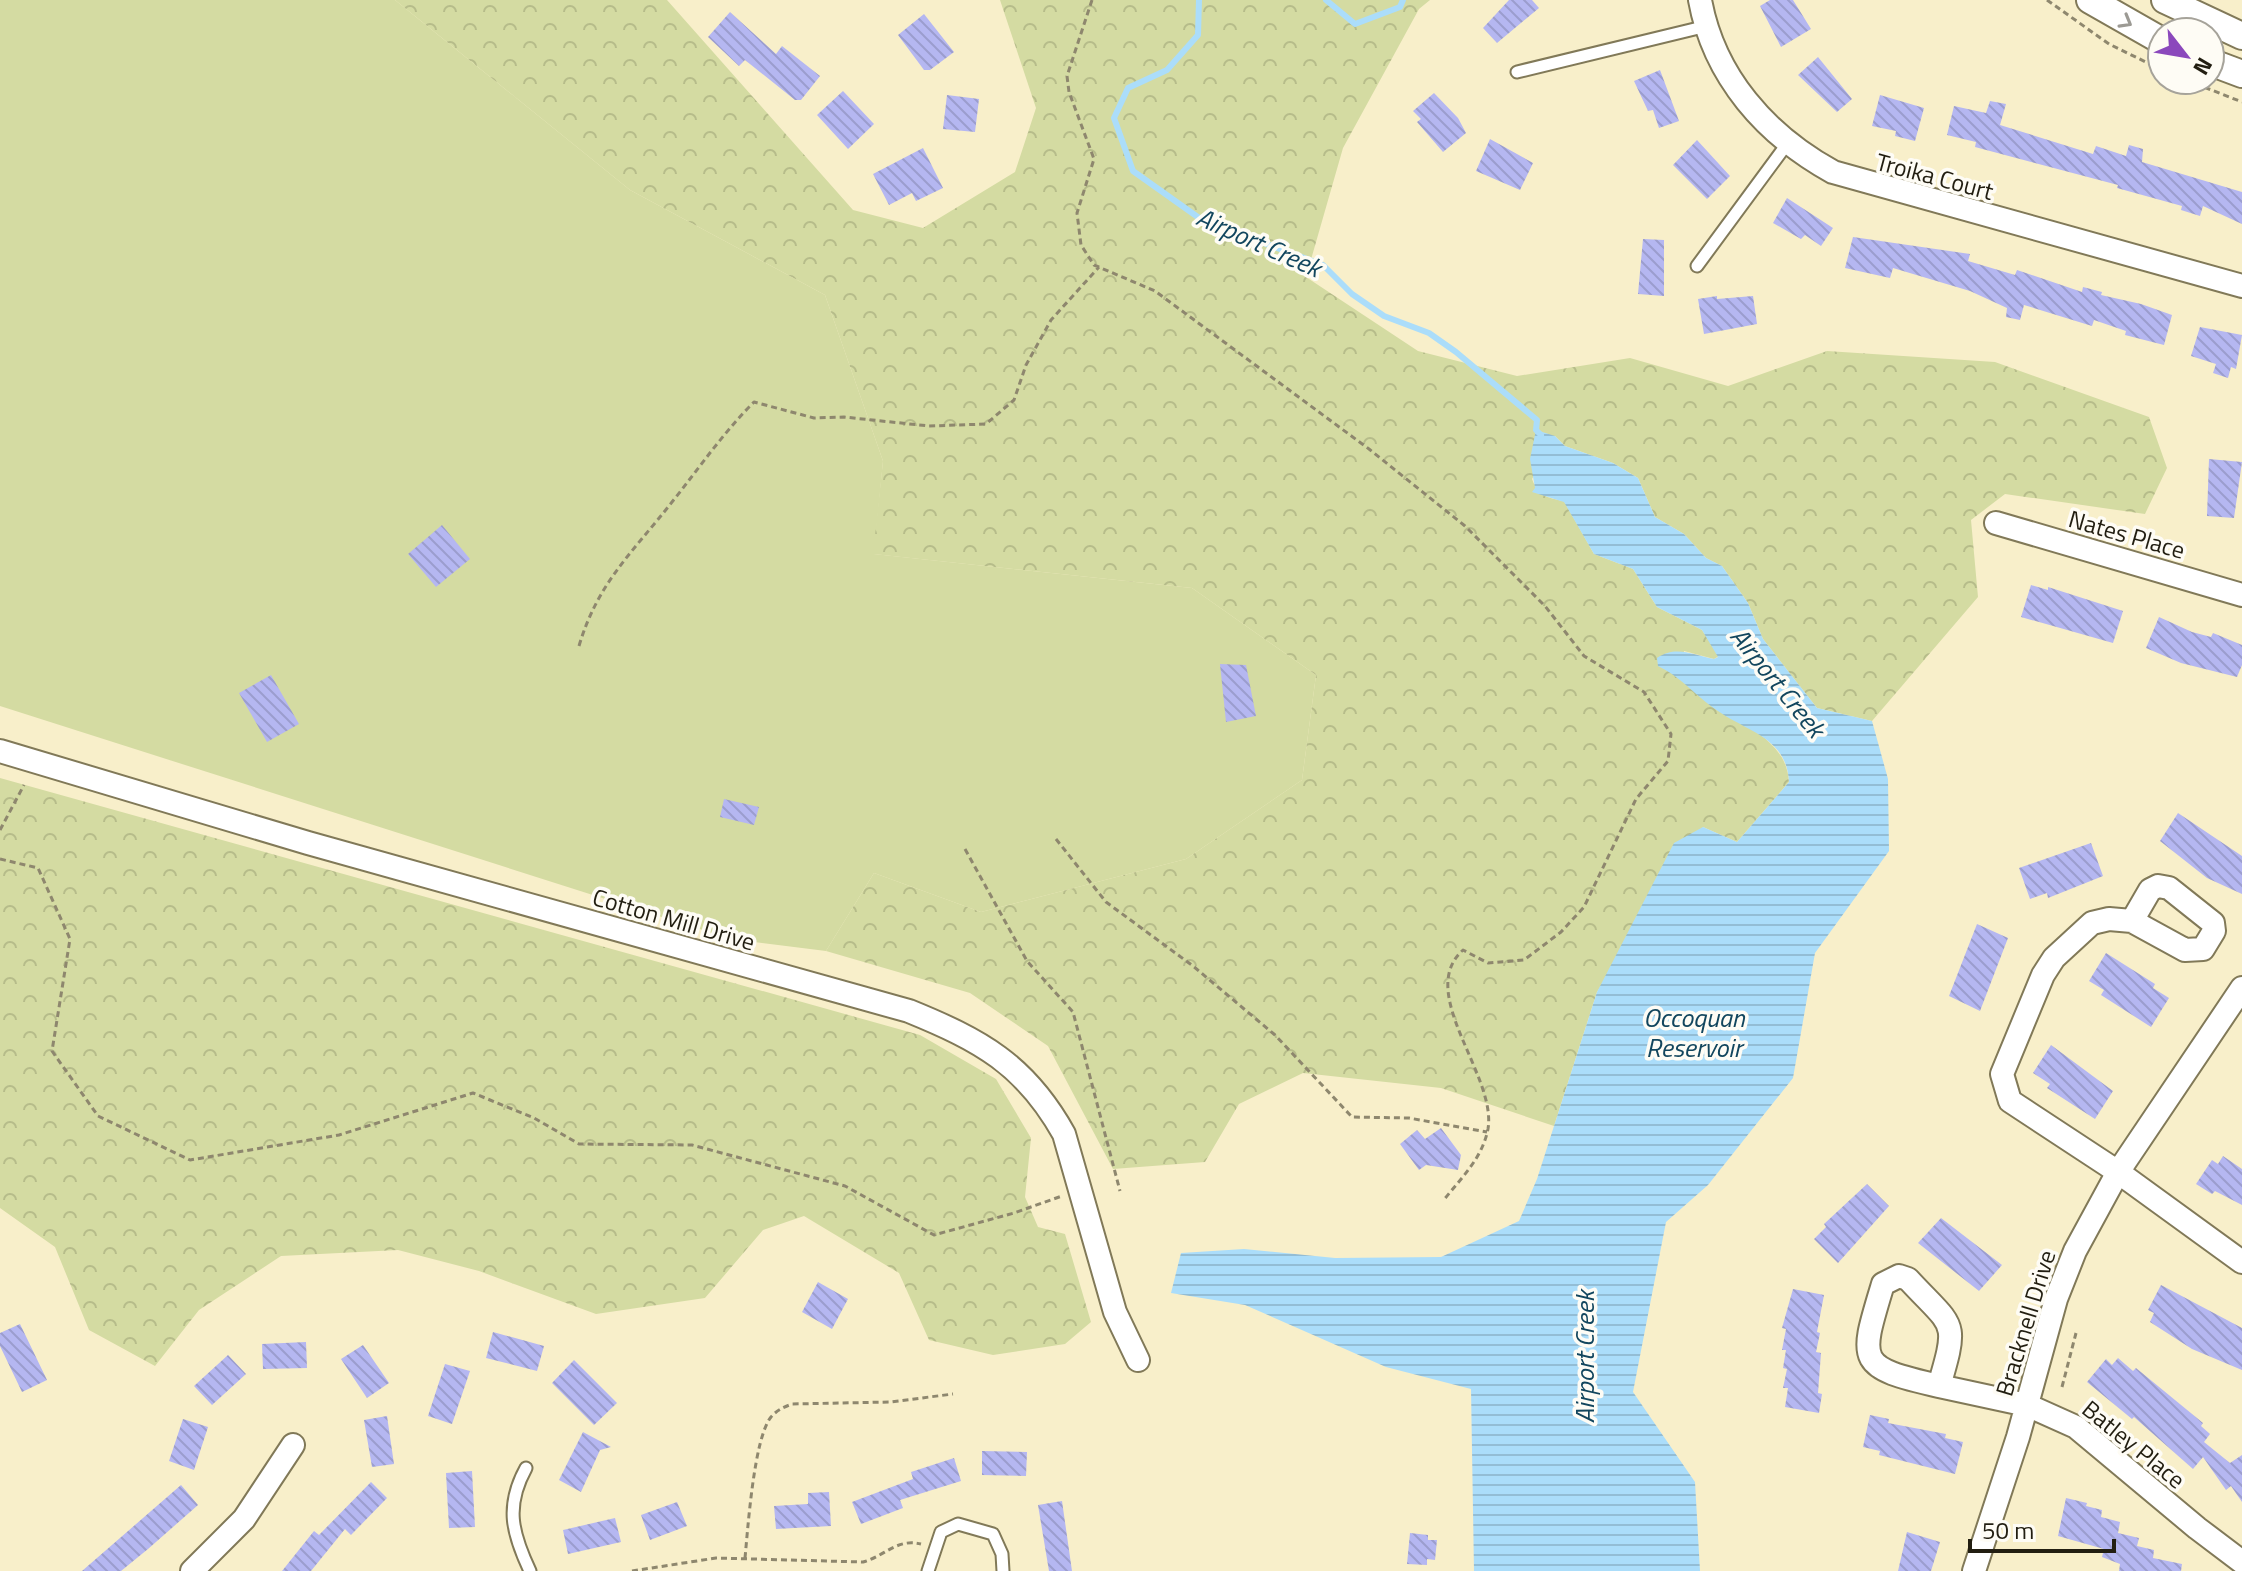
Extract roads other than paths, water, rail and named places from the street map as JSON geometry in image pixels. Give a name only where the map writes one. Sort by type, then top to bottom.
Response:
[{"type":"street","name":"Troika Court","points":[[1700,0],[1707,26],[1729,76],[1752,109],[1787,144],[1833,172],[2242,286]]},
{"type":"street","points":[[2090,0],[2146,32]]},
{"type":"street","points":[[2165,0],[2242,36]]},
{"type":"street","name":"Nates Place","points":[[1996,523],[2242,595]]},
{"type":"street","name":"Cotton Mill Drive","points":[[0,751],[308,843],[909,1011],[991,1049],[1035,1088],[1064,1134],[1115,1312],[1138,1360]]},
{"type":"street","points":[[2132,921],[2109,919],[2092,923],[2054,958],[2043,975],[2002,1074],[2010,1101],[2118,1172],[2242,1262]]},
{"type":"street","name":"Bracknell Drive","points":[[1974,1571],[2027,1405],[2056,1299],[2080,1240],[2118,1172],[2241,992]]},
{"type":"street","points":[[1890,1278],[1908,1279],[1950,1325],[1952,1342],[1939,1386],[1885,1374],[1869,1356],[1868,1336],[1883,1284],[1890,1278]]},
{"type":"street","name":"Batley Place","points":[[1939,1386],[2054,1414],[2076,1427],[2242,1562]]},
{"type":"street","points":[[192,1571],[244,1519],[293,1445]]},
{"type":"lane","points":[[1517,72],[1707,26]]},
{"type":"lane","points":[[1697,266],[1787,144]]},
{"type":"lane","points":[[526,1468],[512,1502],[511,1520],[530,1571]]},
{"type":"lane","points":[[928,1571],[941,1532],[958,1524],[993,1534],[1002,1554],[1003,1571]]},
{"type":"water","name":"Occoquan Reservoir","points":[[1536,430],[1555,436],[1565,446],[1613,463],[1638,478],[1655,517],[1684,534],[1706,558],[1722,566],[1748,603],[1763,639],[1817,708],[1872,721],[1888,779],[1889,851],[1815,953],[1793,1078],[1708,1185],[1666,1222],[1633,1392],[1695,1482],[1700,1571],[1474,1571],[1471,1389],[1386,1367],[1245,1305],[1171,1293],[1181,1253],[1244,1249],[1335,1258],[1441,1257],[1519,1221],[1537,1179],[1597,992],[1674,843],[1703,827],[1737,842],[1789,782],[1787,767],[1774,746],[1718,711],[1658,666],[1657,658],[1671,652],[1714,659],[1718,657],[1702,630],[1657,607],[1633,569],[1594,554],[1564,502],[1532,492],[1535,488],[1530,459]]},
{"type":"waterway","name":"Airport Creek","points":[[1199,0],[1198,35],[1167,70],[1128,88],[1114,118],[1133,171],[1202,220],[1323,265],[1352,294],[1384,316],[1429,333],[1537,420],[1536,430],[1541,435]]},
{"type":"waterway","name":"Airport Creek","points":[[1326,0],[1355,24],[1400,7],[1403,0]]}]
